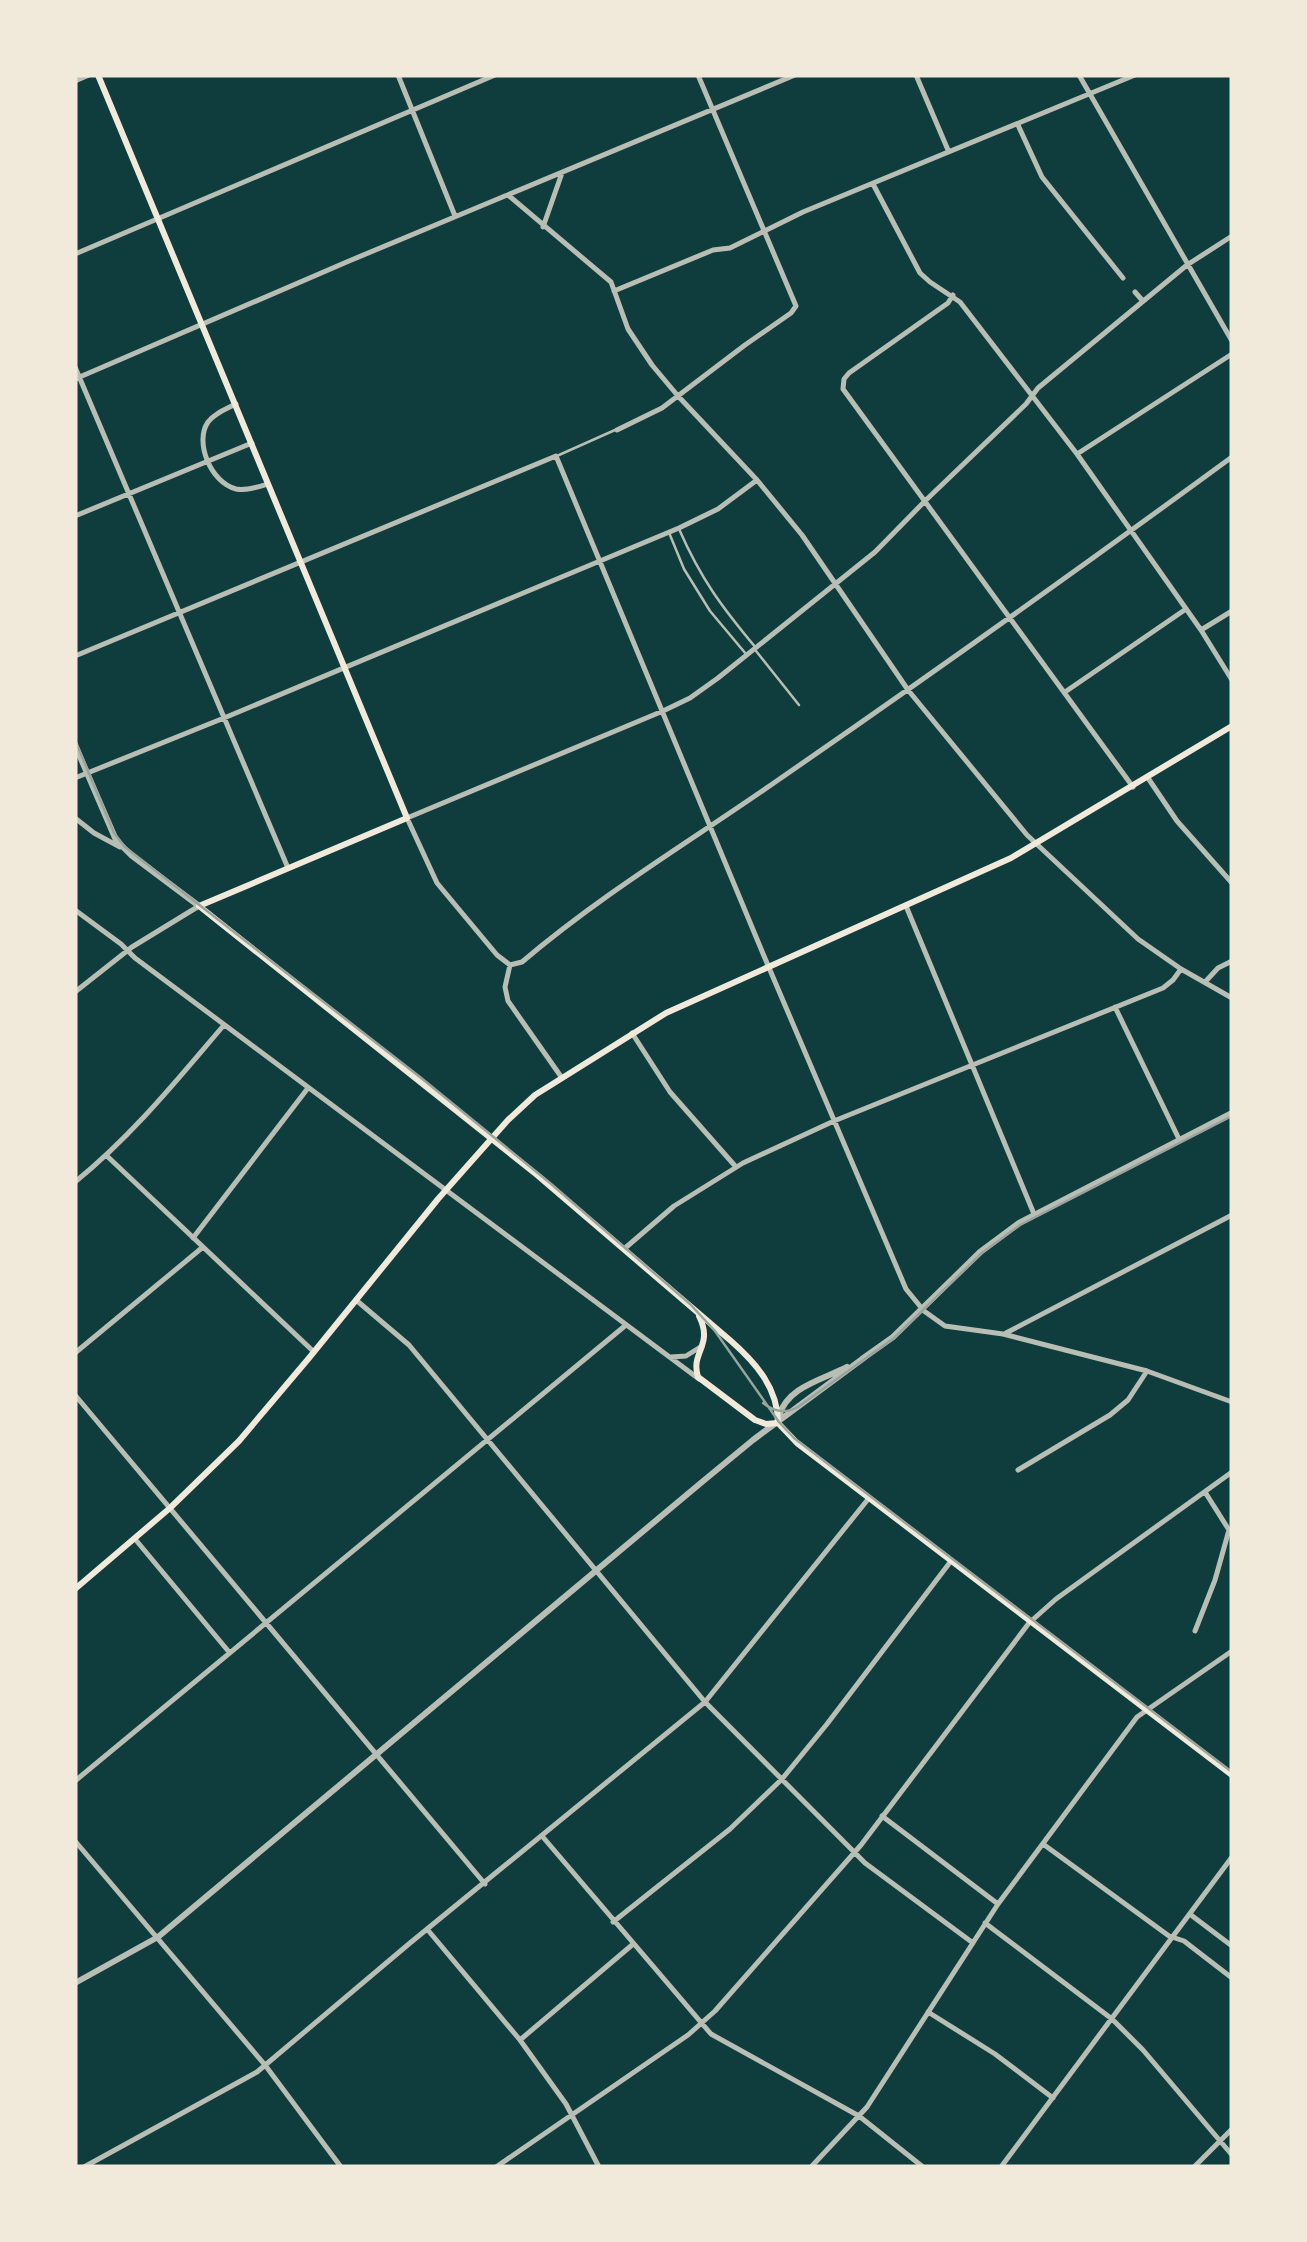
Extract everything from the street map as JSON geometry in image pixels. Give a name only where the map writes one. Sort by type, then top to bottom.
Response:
[{"type":"main road","points":[[98,75],[407,818],[199,906],[492,1138],[731,1341],[760,1372],[774,1395],[778,1423],[797,1443],[1232,1774]]},
{"type":"main road","points":[[75,1589],[170,1508],[229,1451],[445,1191],[522,1105],[666,1013],[1037,844],[1232,726]]},
{"type":"main road","points":[[696,1311],[705,1328],[695,1366],[697,1375],[755,1420],[778,1423]]},
{"type":"main road","points":[[704,1343],[714,1338],[731,1341]]},
{"type":"street","points":[[75,81],[89,75]]},
{"type":"street","points":[[398,75],[456,217]]},
{"type":"street","points":[[75,254],[495,75]]},
{"type":"street","points":[[617,430],[656,412],[795,309],[794,298],[698,75]]},
{"type":"street","points":[[77,378],[794,75]]},
{"type":"street","points":[[916,75],[948,152]]},
{"type":"street","points":[[1079,75],[1232,341]]},
{"type":"street","points":[[614,290],[702,254],[730,248],[793,216],[1135,75]]},
{"type":"street","points":[[1018,124],[1042,178],[1123,278]]},
{"type":"street","points":[[544,227],[562,173]]},
{"type":"street","points":[[873,184],[920,273],[960,302],[1077,454],[1232,680]]},
{"type":"street","points":[[508,196],[607,278],[635,341],[678,396],[757,480],[837,583],[908,690],[1037,844],[1124,927],[1232,998]]},
{"type":"street","points":[[510,966],[437,883],[407,818],[690,698],[875,552],[1038,388],[1187,264],[1232,236]]},
{"type":"street","points":[[1135,292],[1142,300]]},
{"type":"street","points":[[953,296],[850,373],[843,390],[1133,786]]},
{"type":"street","points":[[1077,454],[1232,354]]},
{"type":"street","points":[[75,367],[288,868]]},
{"type":"street","points":[[236,404],[214,416],[206,426],[203,443],[208,461],[231,487],[268,484]]},
{"type":"street","points":[[75,516],[252,443]]},
{"type":"street","points":[[75,656],[556,456],[906,1290],[922,1310],[945,1326],[1003,1334],[1147,1371],[1232,1402]]},
{"type":"street","points":[[510,966],[522,962],[618,887],[908,690],[1232,457]]},
{"type":"street","points":[[75,778],[678,528],[718,508],[757,480]]},
{"type":"street","points":[[1064,693],[1186,609]]},
{"type":"street","points":[[1201,630],[1232,611]]},
{"type":"street","points":[[75,745],[112,834],[123,848]]},
{"type":"street","points":[[1148,778],[1176,821],[1232,883]]},
{"type":"street","points":[[75,818],[123,848],[199,906],[128,950],[75,992]]},
{"type":"street","points":[[906,906],[1034,1214]]},
{"type":"street","points":[[75,910],[702,1381]]},
{"type":"street","points":[[1206,981],[1232,961]]},
{"type":"street","points":[[510,966],[505,987],[508,1001],[562,1078]]},
{"type":"street","points":[[624,1249],[674,1206],[736,1167],[834,1122],[1170,983],[1181,968]]},
{"type":"street","points":[[1115,1007],[1180,1140]]},
{"type":"street","points":[[75,1182],[107,1156],[166,1094],[224,1025]]},
{"type":"street","points":[[632,1033],[670,1092],[736,1167]]},
{"type":"street","points":[[193,1238],[308,1088]]},
{"type":"street","points":[[75,1983],[158,1937],[740,1451],[893,1337],[988,1245],[1034,1214],[1232,1114]]},
{"type":"street","points":[[107,1156],[314,1352]]},
{"type":"street","points":[[1003,1334],[1232,1216]]},
{"type":"street","points":[[75,1352],[203,1247]]},
{"type":"street","points":[[356,1300],[400,1336],[705,1702],[854,1853],[973,1943]]},
{"type":"street","points":[[75,1781],[626,1325]]},
{"type":"street","points":[[668,1356],[686,1356],[704,1343]]},
{"type":"street","points":[[778,1423],[782,1406],[792,1396],[866,1357]]},
{"type":"street","points":[[1018,1470],[1110,1415],[1128,1400],[1147,1371]]},
{"type":"street","points":[[75,1395],[485,1884]]},
{"type":"street","points":[[774,1395],[792,1396]]},
{"type":"street","points":[[496,2167],[702,2024],[854,1853],[1030,1622],[1232,1472]]},
{"type":"street","points":[[1195,1631],[1216,1580],[1229,1530],[1205,1492]]},
{"type":"street","points":[[84,2167],[266,2065],[705,1702],[869,1498]]},
{"type":"street","points":[[134,1539],[229,1652]]},
{"type":"street","points":[[613,1922],[730,1829],[782,1779],[952,1562]]},
{"type":"street","points":[[811,2167],[858,2116],[998,1904],[1137,1716],[1232,1651]]},
{"type":"street","points":[[882,1816],[998,1904]]},
{"type":"street","points":[[542,1836],[632,1945],[720,2041],[858,2116],[924,2167]]},
{"type":"street","points":[[75,1841],[266,2065],[340,2167]]},
{"type":"street","points":[[1042,1843],[1232,1978]]},
{"type":"street","points":[[1001,2167],[1232,1857]]},
{"type":"street","points":[[1190,1914],[1232,1946]]},
{"type":"street","points":[[986,1923],[1112,2019],[1232,2155]]},
{"type":"street","points":[[427,1929],[520,2040],[566,2104],[599,2167]]},
{"type":"street","points":[[520,2040],[632,1945]]},
{"type":"street","points":[[928,2012],[995,2054],[1053,2098]]},
{"type":"street","points":[[1194,2167],[1232,2129]]},
{"type":"lane","points":[[556,456],[617,430]]},
{"type":"lane","points":[[678,528],[712,593],[799,705]]},
{"type":"lane","points":[[668,532],[684,569],[710,611],[747,655]]},
{"type":"tram line","points":[[75,740],[114,833],[125,847],[420,1077],[690,1304],[715,1331],[794,1438],[1232,1772]]},
{"type":"tram line","points":[[763,1403],[780,1411],[798,1407],[894,1338],[982,1253],[1020,1225],[1232,1116]]}]
